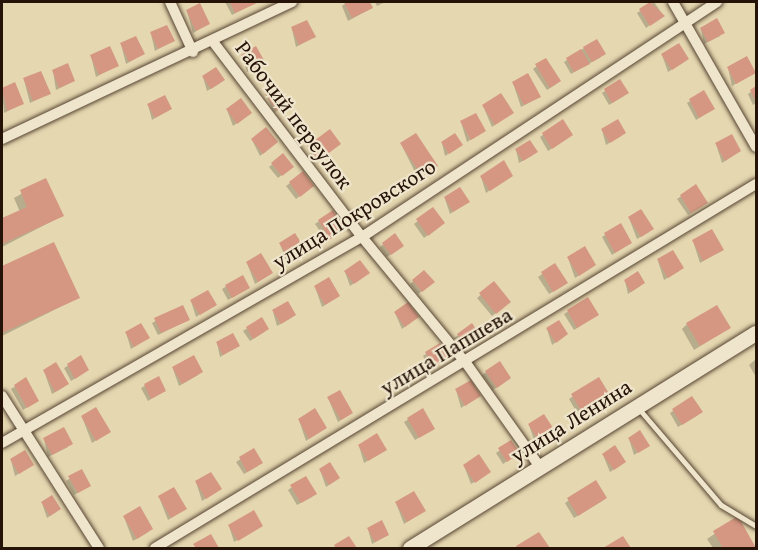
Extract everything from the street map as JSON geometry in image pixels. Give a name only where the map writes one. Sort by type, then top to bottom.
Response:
[{"type":"main road","name":"улица Ленина","points":[[410,549],[756,333]]},
{"type":"street","points":[[170,2],[193,51]]},
{"type":"street","points":[[2,139],[214,43],[292,2]]},
{"type":"street","points":[[673,2],[756,147]]},
{"type":"street","name":"улица Покровского","points":[[2,443],[362,237],[684,19],[717,2]]},
{"type":"street","name":"Рабочий переулок","points":[[214,43],[362,237],[466,363],[540,467]]},
{"type":"street","name":"улица Папшева","points":[[155,549],[466,363],[756,184]]},
{"type":"street","points":[[2,396],[99,549]]},
{"type":"lane","points":[[638,407],[721,505],[756,526]]},
{"type":"building","points":[[230,2],[259,2],[235,13]]},
{"type":"building","points":[[344,2],[370,2],[373,8],[352,18]]},
{"type":"building","points":[[650,2],[665,16],[650,26],[639,9]]},
{"type":"building","points":[[200,3],[210,24],[196,31],[186,10]]},
{"type":"building","points":[[717,18],[725,33],[708,42],[700,28]]},
{"type":"building","points":[[307,20],[316,37],[299,45],[291,27]]},
{"type":"building","points":[[167,25],[175,41],[158,49],[150,32]]},
{"type":"building","points":[[136,36],[145,54],[129,62],[120,43]]},
{"type":"building","points":[[597,39],[606,54],[592,62],[583,47]]},
{"type":"building","points":[[679,43],[689,59],[672,70],[661,54]]},
{"type":"building","points":[[110,46],[119,66],[99,75],[90,55]]},
{"type":"building","points":[[256,46],[265,62],[251,70],[241,55]]},
{"type":"building","points":[[581,49],[590,64],[574,72],[566,58]]},
{"type":"building","points":[[747,56],[756,73],[736,84],[727,67]]},
{"type":"building","points":[[546,58],[561,81],[550,88],[535,64]]},
{"type":"building","points":[[68,63],[75,81],[59,88],[52,70]]},
{"type":"building","points":[[216,67],[225,80],[211,89],[202,76]]},
{"type":"building","points":[[41,71],[51,94],[33,101],[23,78]]},
{"type":"building","points":[[528,73],[541,97],[524,105],[512,82]]},
{"type":"building","points":[[620,79],[629,93],[612,103],[604,89]]},
{"type":"building","points":[[15,82],[24,104],[7,111],[2,88]]},
{"type":"building","points":[[277,85],[290,102],[277,111],[265,94]]},
{"type":"building","points":[[756,86],[756,102],[750,90]]},
{"type":"building","points":[[704,90],[715,109],[699,118],[689,99]]},
{"type":"building","points":[[501,93],[514,113],[495,125],[482,105]]},
{"type":"building","points":[[165,95],[172,109],[155,118],[147,104]]},
{"type":"building","points":[[241,98],[252,113],[237,124],[226,109]]},
{"type":"building","points":[[476,113],[486,131],[471,140],[460,121]]},
{"type":"building","points":[[563,119],[573,135],[552,149],[542,133]]},
{"type":"building","points":[[618,119],[626,133],[610,143],[601,129]]},
{"type":"building","points":[[266,127],[278,142],[263,154],[251,139]]},
{"type":"building","points":[[330,129],[341,144],[318,161],[307,146]]},
{"type":"building","points":[[416,133],[438,166],[422,176],[400,143]]},
{"type":"building","points":[[455,133],[463,145],[449,154],[441,142]]},
{"type":"building","points":[[732,134],[741,151],[725,161],[715,143]]},
{"type":"building","points":[[530,140],[538,152],[523,161],[515,149]]},
{"type":"building","points":[[283,153],[294,167],[282,176],[271,163]]},
{"type":"building","points":[[504,160],[513,176],[490,191],[480,176]]},
{"type":"building","points":[[303,171],[314,186],[300,197],[289,182]]},
{"type":"building","points":[[46,178],[64,216],[2,244],[2,218],[27,207],[20,190]]},
{"type":"building","points":[[696,184],[708,203],[691,213],[680,195]]},
{"type":"building","points":[[460,187],[470,202],[453,212],[444,197]]},
{"type":"building","points":[[433,207],[445,223],[428,236],[416,219]]},
{"type":"building","points":[[641,209],[654,229],[641,237],[628,217]]},
{"type":"building","points":[[333,210],[345,230],[330,239],[318,220]]},
{"type":"building","points":[[621,223],[632,243],[615,253],[604,233]]},
{"type":"building","points":[[712,229],[724,250],[703,261],[692,240]]},
{"type":"building","points":[[295,233],[307,252],[292,263],[279,243]]},
{"type":"building","points":[[395,233],[404,246],[391,255],[382,243]]},
{"type":"building","points":[[54,242],[80,298],[2,333],[2,266]]},
{"type":"building","points":[[585,246],[596,265],[579,276],[567,257]]},
{"type":"building","points":[[673,250],[684,268],[668,278],[657,259]]},
{"type":"building","points":[[261,253],[273,273],[258,282],[246,262]]},
{"type":"building","points":[[360,260],[370,273],[354,284],[344,271]]},
{"type":"building","points":[[555,263],[568,283],[553,292],[541,272]]},
{"type":"building","points":[[424,270],[435,282],[422,292],[412,280]]},
{"type":"building","points":[[638,271],[645,283],[631,292],[624,280]]},
{"type":"building","points":[[243,275],[250,288],[232,298],[225,285]]},
{"type":"building","points":[[329,277],[340,296],[325,305],[314,286]]},
{"type":"building","points":[[494,281],[511,302],[496,314],[479,293]]},
{"type":"building","points":[[208,290],[217,305],[200,315],[190,300]]},
{"type":"building","points":[[588,297],[599,315],[577,328],[567,310]]},
{"type":"building","points":[[288,301],[296,315],[281,324],[272,310]]},
{"type":"building","points":[[408,302],[419,317],[405,327],[394,312]]},
{"type":"building","points":[[183,305],[190,320],[161,333],[154,318]]},
{"type":"building","points":[[717,305],[731,328],[700,346],[686,323]]},
{"type":"building","points":[[262,317],[269,329],[253,339],[246,327]]},
{"type":"building","points":[[559,320],[568,334],[556,343],[546,328]]},
{"type":"building","points":[[141,323],[150,338],[134,347],[125,332]]},
{"type":"building","points":[[472,323],[480,335],[465,346],[457,334]]},
{"type":"building","points":[[233,333],[240,346],[223,355],[216,342]]},
{"type":"building","points":[[440,343],[449,358],[434,367],[425,352]]},
{"type":"building","points":[[81,355],[89,370],[75,379],[67,364]]},
{"type":"building","points":[[194,355],[203,372],[182,384],[172,367]]},
{"type":"building","points":[[500,361],[511,378],[497,388],[485,371]]},
{"type":"building","points":[[56,362],[69,384],[55,392],[43,370]]},
{"type":"building","points":[[159,376],[166,391],[151,399],[144,384]]},
{"type":"building","points":[[26,377],[39,401],[27,408],[14,385]]},
{"type":"building","points":[[599,377],[611,397],[583,414],[571,394]]},
{"type":"building","points":[[471,380],[481,396],[465,406],[455,389]]},
{"type":"building","points":[[340,390],[353,413],[341,420],[327,397]]},
{"type":"building","points":[[692,396],[703,412],[682,425],[672,409]]},
{"type":"building","points":[[96,407],[111,432],[96,441],[81,416]]},
{"type":"building","points":[[315,408],[327,428],[309,439],[298,419]]},
{"type":"building","points":[[423,408],[435,429],[419,438],[407,418]]},
{"type":"building","points":[[544,414],[555,431],[539,441],[528,424]]},
{"type":"building","points":[[64,427],[73,444],[52,455],[43,438]]},
{"type":"building","points":[[640,430],[650,446],[638,453],[628,438]]},
{"type":"building","points":[[377,433],[387,450],[368,461],[358,445]]},
{"type":"building","points":[[511,440],[520,453],[507,462],[498,448]]},
{"type":"building","points":[[615,445],[626,462],[614,470],[602,454]]},
{"type":"building","points":[[254,448],[263,463],[247,472],[239,457]]},
{"type":"building","points":[[25,450],[34,465],[19,474],[10,459]]},
{"type":"building","points":[[479,454],[491,472],[475,483],[463,465]]},
{"type":"building","points":[[330,462],[340,478],[329,485],[319,469]]},
{"type":"building","points":[[82,469],[91,486],[78,493],[68,476]]},
{"type":"building","points":[[211,472],[222,489],[206,499],[195,481]]},
{"type":"building","points":[[306,476],[317,494],[301,503],[290,485]]},
{"type":"building","points":[[596,480],[607,498],[578,516],[567,498]]},
{"type":"building","points":[[174,487],[187,509],[171,518],[158,496]]},
{"type":"building","points":[[414,491],[426,511],[407,522],[395,502]]},
{"type":"building","points":[[52,495],[61,509],[50,516],[41,502]]},
{"type":"building","points":[[140,506],[153,529],[137,539],[123,516]]},
{"type":"building","points":[[254,510],[263,526],[238,541],[228,525]]},
{"type":"building","points":[[738,516],[756,548],[723,548],[713,531]]},
{"type":"building","points":[[382,520],[389,535],[375,542],[367,528]]},
{"type":"building","points":[[539,532],[550,548],[517,548],[516,546]]},
{"type":"building","points":[[211,534],[219,548],[196,548],[193,544]]},
{"type":"building","points":[[349,536],[357,548],[336,548],[334,545]]},
{"type":"building","points":[[623,536],[631,548],[603,548]]}]
